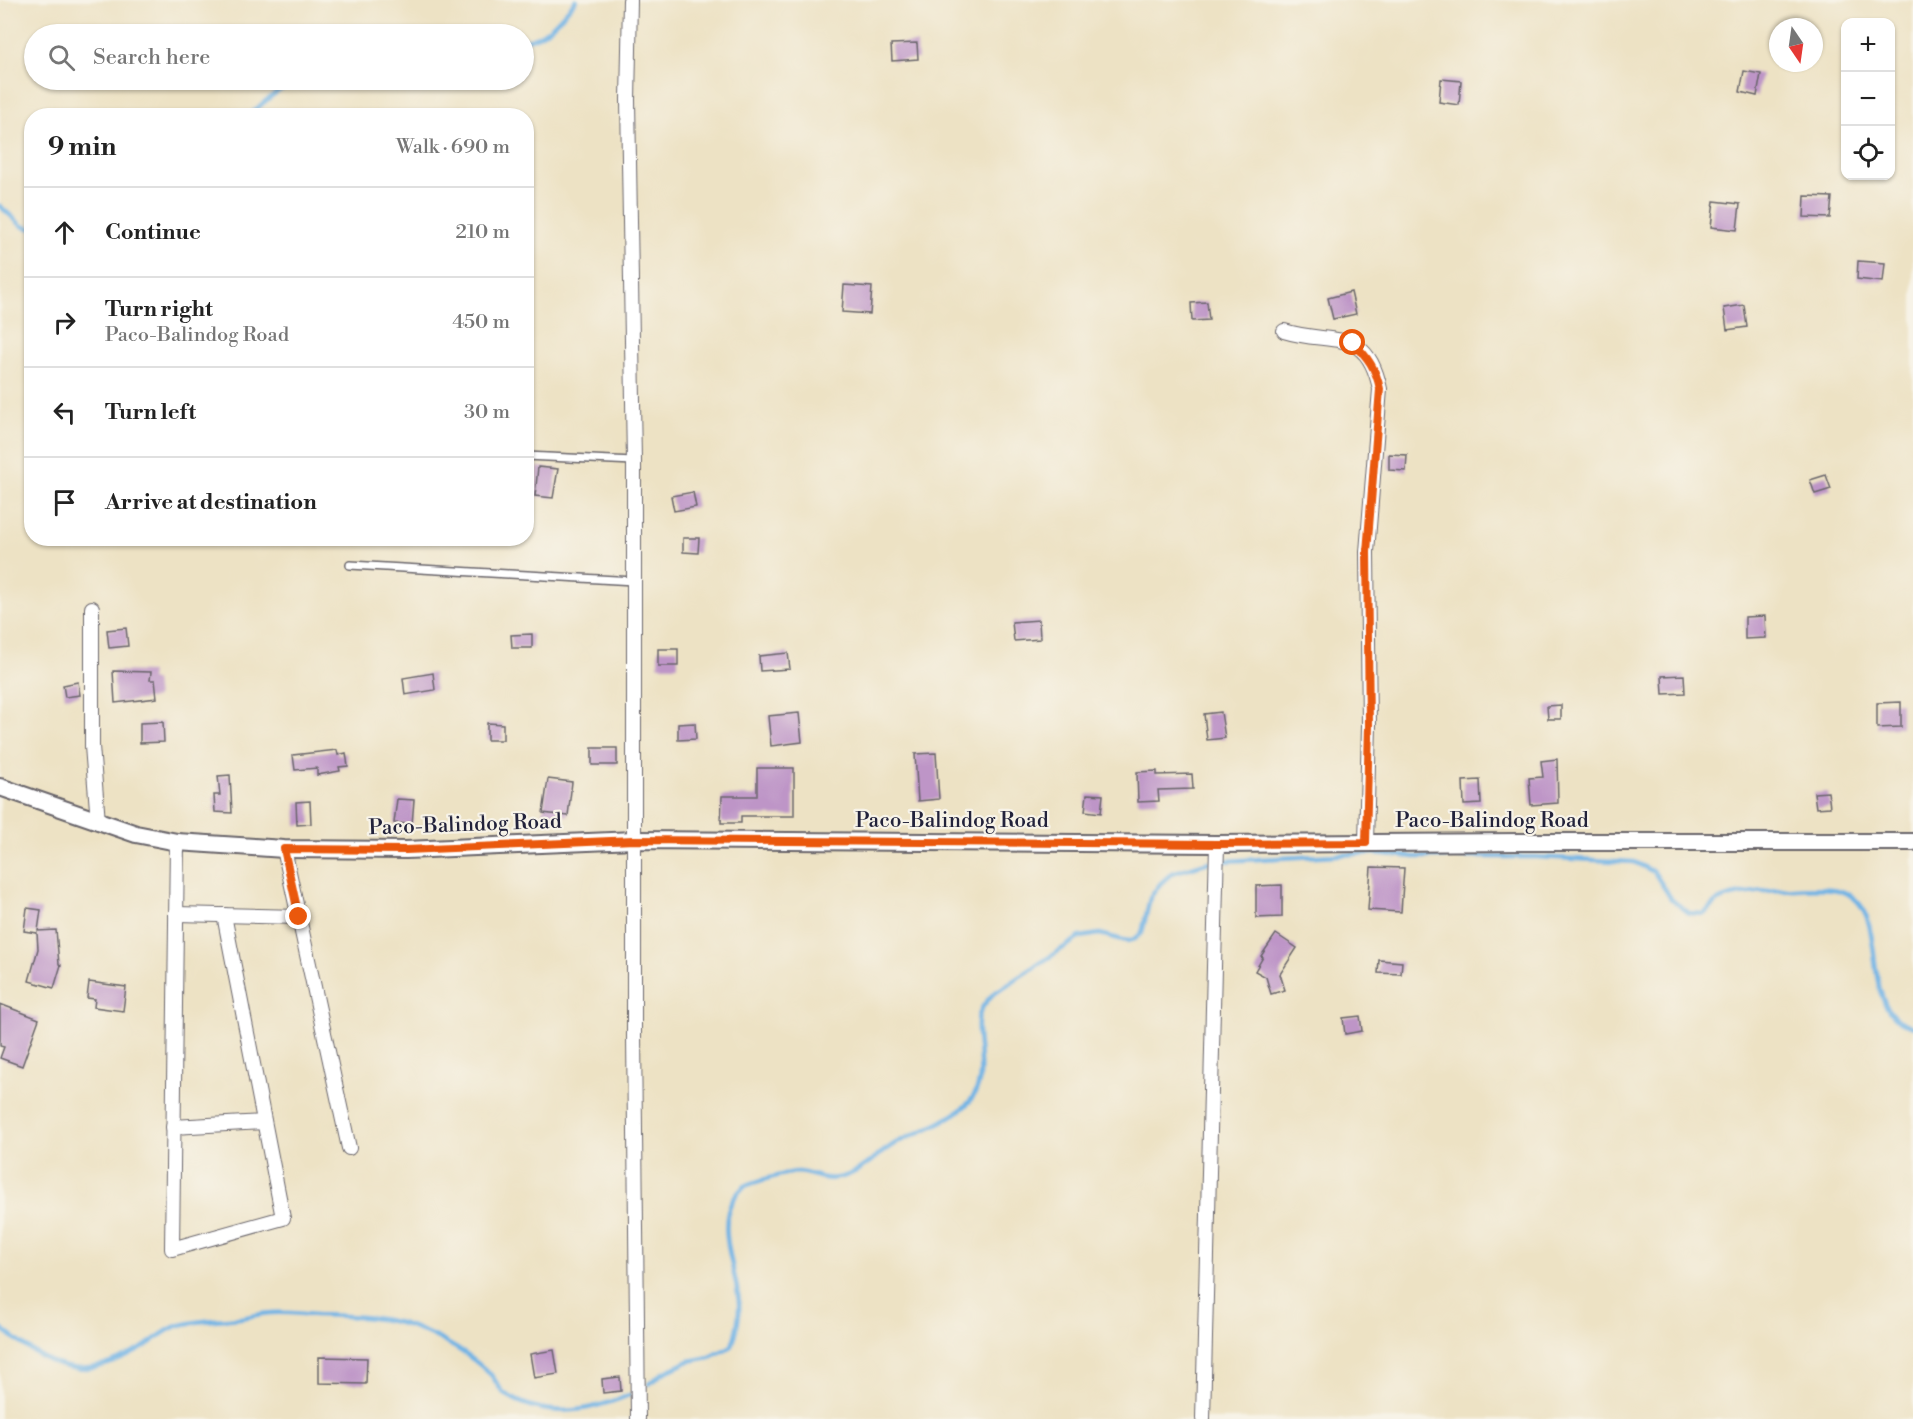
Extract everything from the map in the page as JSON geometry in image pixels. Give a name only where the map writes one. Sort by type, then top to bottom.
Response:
[{"type":"street","points":[[630,0],[628,100],[634,461],[634,1035],[638,1419]]},
{"type":"street","points":[[1284,332],[1302,337],[1343,340],[1353,343],[1367,356],[1376,373],[1380,389],[1367,552],[1369,725],[1366,843]]},
{"type":"street","points":[[92,608],[92,746],[98,822]]},
{"type":"street","name":"Paco-Balindog Road","points":[[0,787],[136,834],[177,842],[284,849],[406,850],[634,840],[1217,844],[1913,842]]},
{"type":"street","points":[[177,842],[172,1249],[282,1218],[224,915]]},
{"type":"street","points":[[1203,1419],[1217,844]]},
{"type":"street","points":[[284,849],[349,1148]]},
{"type":"street","points":[[176,914],[299,917]]},
{"type":"street","points":[[173,1127],[264,1122]]},
{"type":"lane","points":[[534,456],[634,461]]},
{"type":"lane","points":[[350,565],[634,581]]},
{"type":"building","points":[[917,43],[918,59],[892,61],[891,44]]},
{"type":"building","points":[[1744,71],[1761,74],[1757,96],[1740,92]]},
{"type":"building","points":[[1441,79],[1461,81],[1459,105],[1439,102]]},
{"type":"building","points":[[1805,196],[1832,197],[1830,218],[1804,217]]},
{"type":"building","points":[[1714,201],[1740,204],[1737,230],[1711,227]]},
{"type":"building","points":[[1858,261],[1885,263],[1883,282],[1857,279]]},
{"type":"building","points":[[844,285],[872,287],[870,314],[842,312]]},
{"type":"building","points":[[1351,292],[1356,314],[1333,319],[1328,298]]},
{"type":"building","points":[[1207,302],[1209,320],[1192,321],[1191,303]]},
{"type":"building","points":[[1744,305],[1747,327],[1727,330],[1724,308]]},
{"type":"building","points":[[1389,454],[1407,455],[1406,471],[1389,470]]},
{"type":"building","points":[[538,467],[558,469],[553,498],[535,496]]},
{"type":"building","points":[[1826,475],[1831,489],[1815,494],[1810,480]]},
{"type":"building","points":[[693,492],[696,507],[674,511],[671,496]]},
{"type":"building","points":[[683,538],[699,538],[698,553],[683,552]]},
{"type":"building","points":[[1765,616],[1766,638],[1745,639],[1745,617]]},
{"type":"building","points":[[1039,620],[1040,639],[1014,641],[1012,622]]},
{"type":"building","points":[[126,628],[128,646],[109,648],[107,630]]},
{"type":"building","points":[[532,634],[532,648],[512,648],[511,635]]},
{"type":"building","points":[[658,649],[678,649],[678,666],[658,666]]},
{"type":"building","points":[[788,653],[790,669],[760,671],[759,656]]},
{"type":"building","points":[[113,671],[151,672],[150,680],[155,680],[157,698],[115,703]]},
{"type":"building","points":[[433,673],[435,690],[405,695],[403,678]]},
{"type":"building","points":[[1684,675],[1685,693],[1663,694],[1662,676]]},
{"type":"building","points":[[78,682],[80,695],[65,697],[63,685]]},
{"type":"building","points":[[1901,702],[1901,727],[1877,728],[1877,703]]},
{"type":"building","points":[[1561,705],[1561,719],[1548,719],[1547,706]]},
{"type":"building","points":[[1221,712],[1225,738],[1207,740],[1204,714]]},
{"type":"building","points":[[799,713],[802,742],[771,746],[768,716]]},
{"type":"building","points":[[163,722],[164,742],[140,743],[140,723]]},
{"type":"building","points":[[487,723],[503,724],[503,740],[487,740]]},
{"type":"building","points":[[695,723],[696,739],[678,740],[678,724]]},
{"type":"building","points":[[592,748],[617,748],[617,765],[592,765]]},
{"type":"building","points":[[337,750],[338,755],[346,753],[348,766],[339,767],[340,771],[317,775],[317,768],[295,770],[293,755]]},
{"type":"building","points":[[936,753],[939,799],[918,801],[915,754]]},
{"type":"building","points":[[1557,759],[1558,803],[1531,805],[1529,778],[1543,777],[1541,761]]},
{"type":"building","points":[[757,768],[794,768],[794,816],[741,816],[741,823],[721,823],[722,796],[757,796]]},
{"type":"building","points":[[1157,771],[1157,775],[1192,774],[1193,789],[1158,790],[1159,801],[1138,802],[1137,772]]},
{"type":"building","points":[[230,775],[232,813],[215,812],[214,795],[220,795],[218,776]]},
{"type":"building","points":[[548,779],[572,782],[568,816],[543,813]]},
{"type":"building","points":[[1480,780],[1481,804],[1464,805],[1463,781]]},
{"type":"building","points":[[1828,792],[1830,807],[1816,808],[1814,793]]},
{"type":"building","points":[[1087,794],[1103,795],[1101,813],[1085,811]]},
{"type":"building","points":[[397,799],[414,800],[412,824],[394,823]]},
{"type":"building","points":[[310,801],[311,824],[297,825],[296,802]]},
{"type":"building","points":[[1371,867],[1404,868],[1401,912],[1368,910]]},
{"type":"building","points":[[1282,885],[1282,917],[1256,918],[1256,886]]},
{"type":"building","points":[[27,908],[41,910],[38,931],[56,930],[59,964],[61,965],[54,988],[29,981],[38,949],[37,933],[24,931]]},
{"type":"building","points":[[1276,934],[1297,948],[1280,974],[1285,990],[1271,994],[1266,977],[1255,971],[1263,957],[1261,956]]},
{"type":"building","points":[[1379,960],[1402,962],[1401,974],[1378,973]]},
{"type":"building","points":[[89,982],[126,987],[123,1011],[94,1007],[95,999],[87,998]]},
{"type":"building","points":[[0,1004],[39,1019],[22,1066],[0,1058],[4,1047],[0,1046]]},
{"type":"building","points":[[1360,1016],[1362,1031],[1345,1034],[1343,1018]]},
{"type":"building","points":[[554,1350],[558,1374],[534,1378],[530,1354]]},
{"type":"building","points":[[319,1357],[367,1358],[366,1384],[319,1383]]},
{"type":"building","points":[[620,1377],[621,1391],[603,1393],[602,1379]]},
{"type":"waterway","points":[[534,37],[546,31],[576,0]]},
{"type":"waterway","points":[[257,108],[280,90]]},
{"type":"waterway","points":[[0,206],[24,227]]},
{"type":"waterway","points":[[1224,861],[1374,853],[1414,857],[1536,857],[1634,862],[1654,872],[1672,900],[1689,913],[1704,914],[1718,901],[1740,894],[1835,889],[1855,899],[1865,912],[1870,928],[1878,983],[1884,1001],[1893,1016],[1913,1027]]},
{"type":"waterway","points":[[649,1384],[663,1373],[689,1361],[710,1357],[732,1346],[738,1324],[739,1302],[726,1223],[733,1200],[743,1187],[793,1172],[828,1178],[846,1176],[896,1143],[957,1113],[972,1098],[977,1088],[980,1078],[978,1018],[993,994],[1080,937],[1100,934],[1127,941],[1135,939],[1142,933],[1150,898],[1160,884],[1172,873],[1209,862]]},
{"type":"waterway","points":[[0,1327],[50,1361],[65,1367],[81,1369],[117,1361],[139,1350],[163,1333],[192,1322],[277,1313],[366,1317],[403,1324],[444,1342],[481,1366],[505,1394],[535,1407],[566,1411],[597,1406],[629,1395]]},
{"type":"route","points":[[299,917],[284,849],[406,850],[634,840],[1366,843],[1369,725],[1367,552],[1380,389],[1376,373],[1367,356],[1353,343]]}]
